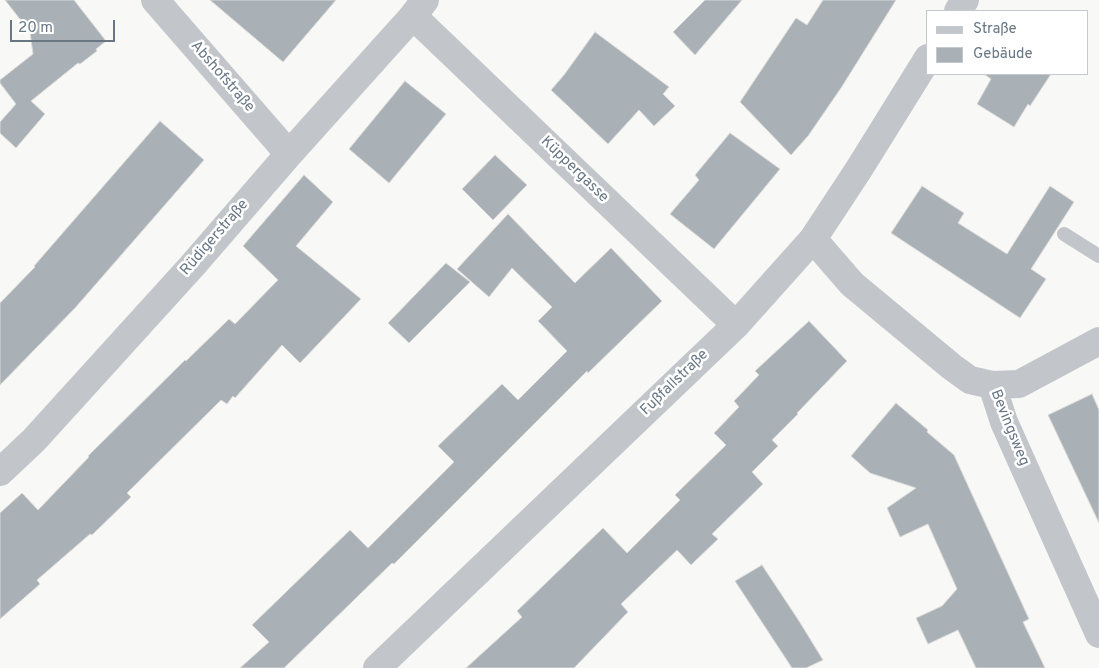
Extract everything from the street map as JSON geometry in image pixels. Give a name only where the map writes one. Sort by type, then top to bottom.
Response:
[{"type":"street","name":"Abshofstraße","points":[[155,0],[289,154]]},
{"type":"street","name":"Rüdigerstraße","points":[[0,472],[41,432],[192,266],[419,8]]},
{"type":"street","name":"Küppergasse","points":[[419,8],[736,325]]},
{"type":"street","name":"Fußfallstraße","points":[[377,668],[736,325],[813,239],[926,61]]},
{"type":"street","name":"Bevingsweg","points":[[813,239],[852,284],[952,367],[970,380],[992,384],[1004,422],[1099,632]]},
{"type":"street","points":[[992,384],[1019,384],[1099,340]]},
{"type":"lane","points":[[1064,234],[1099,256]]},
{"type":"building","points":[[5,0],[74,0],[106,41],[96,49],[97,51],[80,64],[78,63],[31,101],[45,114],[16,148],[0,133],[0,122],[16,104],[0,83],[0,80],[33,54],[30,32]]},
{"type":"building","points":[[210,0],[336,0],[283,62]]},
{"type":"building","points":[[705,0],[742,0],[695,55],[673,32]]},
{"type":"building","points":[[823,0],[896,0],[841,88],[808,136],[791,155],[740,102],[796,18],[807,25]]},
{"type":"building","points":[[595,32],[669,87],[663,94],[675,106],[654,126],[639,110],[608,144],[551,90]]},
{"type":"building","points":[[985,75],[1050,75],[1030,106],[1028,104],[1014,127],[977,104],[991,79]]},
{"type":"building","points":[[405,81],[446,114],[389,183],[349,149]]},
{"type":"building","points":[[160,121],[204,160],[75,308],[0,385],[0,303],[35,267]]},
{"type":"building","points":[[730,133],[780,169],[714,249],[670,214],[699,180],[695,175]]},
{"type":"building","points":[[495,155],[527,185],[493,220],[462,189]]},
{"type":"building","points":[[304,175],[333,202],[296,246],[361,299],[300,363],[282,345],[235,398],[233,396],[227,404],[221,400],[127,493],[131,497],[92,535],[90,534],[37,580],[40,584],[0,619],[0,513],[22,493],[38,510],[88,456],[185,360],[229,319],[235,324],[278,280],[243,246]]},
{"type":"building","points":[[922,186],[964,213],[958,223],[1007,254],[1050,186],[1074,202],[1031,269],[1046,279],[1020,318],[891,233]]},
{"type":"building","points":[[508,214],[575,283],[611,248],[662,301],[588,373],[587,371],[394,564],[392,563],[284,668],[240,668],[269,642],[252,625],[350,530],[368,548],[454,462],[438,446],[502,384],[518,400],[567,351],[538,321],[552,307],[512,268],[489,297],[457,269]]},
{"type":"building","points":[[446,263],[470,282],[409,343],[388,323]]},
{"type":"building","points":[[809,321],[847,361],[772,440],[778,446],[752,472],[763,484],[712,534],[718,539],[691,565],[677,550],[621,604],[628,612],[574,668],[466,668],[522,617],[517,611],[603,528],[627,553],[680,500],[675,495],[726,445],[714,433],[739,407],[734,401],[759,375],[755,371]]},
{"type":"building","points":[[1092,394],[1099,410],[1099,523],[1048,415]]},
{"type":"building","points":[[896,403],[954,455],[1029,619],[1023,622],[1045,668],[976,668],[958,630],[928,644],[916,618],[942,606],[957,589],[928,524],[900,537],[887,508],[916,488],[870,473],[851,456]]},
{"type":"building","points":[[762,565],[823,660],[806,668],[792,668],[735,581]]}]
